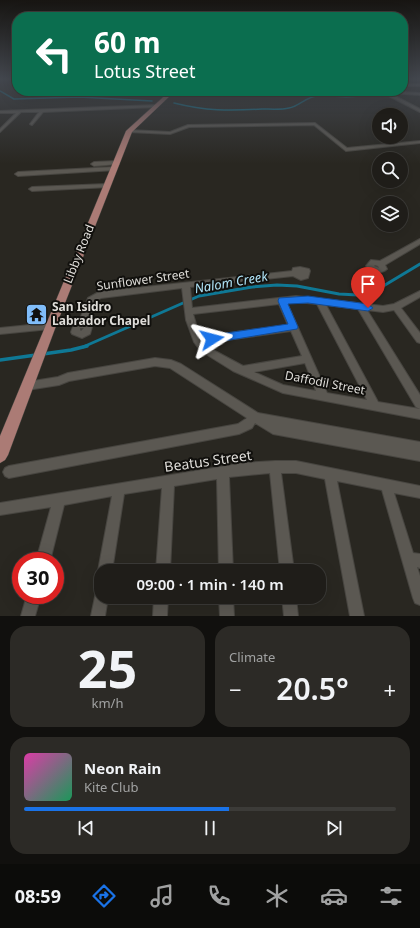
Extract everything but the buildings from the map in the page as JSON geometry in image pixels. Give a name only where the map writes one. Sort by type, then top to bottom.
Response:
[{"type":"main road","name":"Libby Road","points":[[0,455],[48,331],[129,131],[154,107]]},
{"type":"street","points":[[0,112],[134,107]]},
{"type":"street","points":[[32,124],[42,110]]},
{"type":"street","points":[[0,131],[20,111]]},
{"type":"street","points":[[129,131],[170,133],[188,126],[315,124],[346,150],[420,142]]},
{"type":"street","points":[[94,164],[115,166]]},
{"type":"street","points":[[18,174],[115,166]]},
{"type":"street","points":[[32,189],[107,186]]},
{"type":"street","points":[[381,264],[420,241]]},
{"type":"street","name":"Sunflower Street","points":[[83,324],[91,300],[96,296],[295,273]]},
{"type":"street","points":[[186,286],[192,328],[198,341],[294,327]]},
{"type":"street","points":[[188,303],[308,299],[384,309],[396,306],[420,294]]},
{"type":"street","points":[[282,301],[324,397]]},
{"type":"street","points":[[320,301],[375,406]]},
{"type":"street","points":[[396,306],[420,340]]},
{"type":"street","points":[[360,307],[420,404]]},
{"type":"street","points":[[0,331],[48,331]]},
{"type":"street","name":"Daffodil Street","points":[[198,341],[207,350],[270,384],[283,389],[420,414]]},
{"type":"street","points":[[244,370],[308,359]]},
{"type":"street","points":[[28,383],[59,381],[68,377],[155,362],[171,364],[273,429],[420,447]]},
{"type":"street","points":[[9,472],[239,429],[248,424],[254,417]]},
{"type":"street","points":[[370,442],[420,456]]},
{"type":"street","points":[[276,467],[286,564]]},
{"type":"street","name":"Beatus Street","points":[[0,509],[223,472],[276,467],[296,467],[420,492]]},
{"type":"street","points":[[223,472],[226,564]]},
{"type":"street","points":[[330,474],[357,616]]},
{"type":"street","points":[[163,564],[168,482]]},
{"type":"street","points":[[386,485],[420,598]]},
{"type":"street","points":[[106,564],[119,490]]},
{"type":"street","points":[[45,552],[59,499]]},
{"type":"street","points":[[407,558],[420,561]]},
{"type":"street","points":[[28,616],[31,604]]},
{"type":"street","points":[[98,616],[100,604]]},
{"type":"street","points":[[160,616],[161,604]]},
{"type":"street","points":[[226,604],[227,616]]},
{"type":"street","points":[[290,604],[291,616]]},
{"type":"waterway","points":[[191,107],[218,110],[283,109],[293,107]]},
{"type":"waterway","name":"Nalom Creek","points":[[83,347],[199,296],[252,287],[277,285],[297,286],[339,294],[358,295],[375,291],[420,264]]},
{"type":"waterway","name":"Nalom Creek","points":[[83,347],[87,346]]},
{"type":"waterway","name":"Nalom Creek","points":[[43,354],[83,347]]},
{"type":"waterway","name":"Nalom Creek","points":[[0,360],[36,355]]},
{"type":"place","name":"San Isidro Labrador Chapel","points":[[36,314]]},
{"type":"route","points":[[212,339],[294,327],[282,301],[308,299],[368,308]]}]
